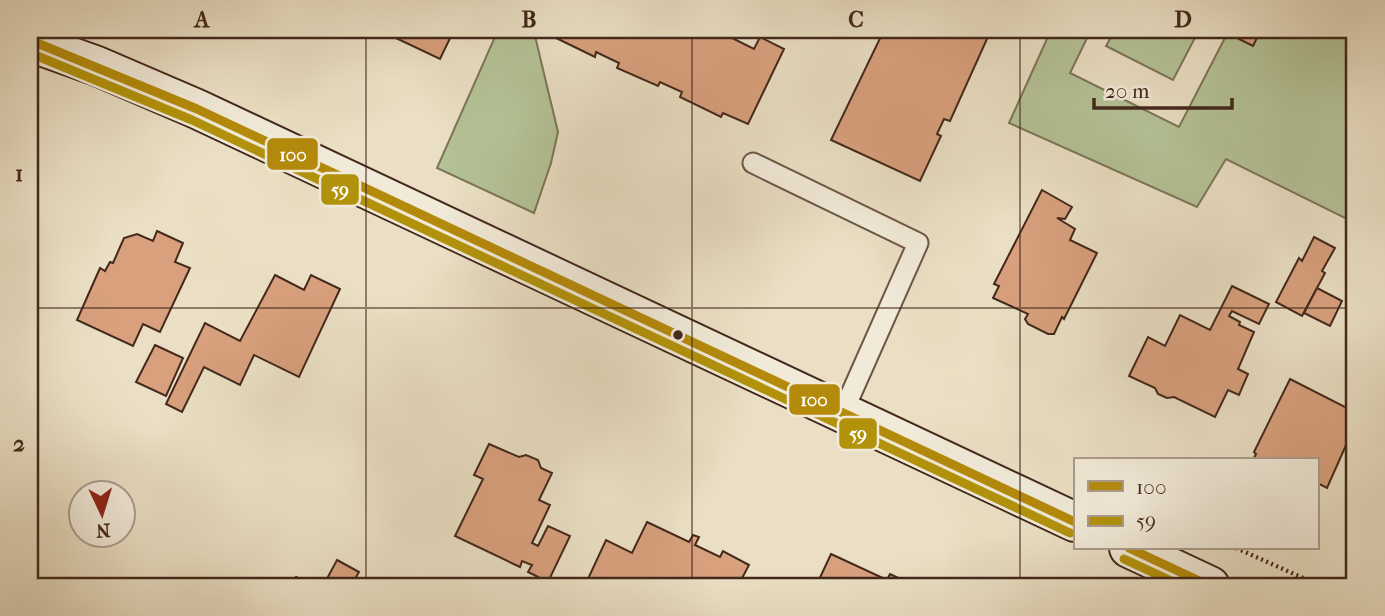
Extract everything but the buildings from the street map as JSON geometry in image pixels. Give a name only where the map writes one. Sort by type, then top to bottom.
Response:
[{"type":"main road","points":[[32,40],[197,108],[1074,522]]},
{"type":"main road","points":[[1133,550],[1210,586]]},
{"type":"lane","points":[[752,163],[918,243],[843,412]]},
{"type":"path","points":[[1239,550],[1321,586]]},
{"type":"green space","points":[[498,30],[537,30],[535,36],[558,132],[534,213],[437,168]]},
{"type":"green space","points":[[1051,30],[1091,30],[1070,73],[1179,127],[1229,30],[1355,30],[1355,223],[1226,159],[1197,207],[1009,123]]},
{"type":"green space","points":[[1115,30],[1199,30],[1173,80],[1106,46]]},
{"type":"transit line","name":"100","points":[[30,37],[37,43],[197,109],[1074,522]]},
{"type":"transit line","name":"59","points":[[30,53],[192,120],[1070,533]]},
{"type":"transit line","name":"100","points":[[1133,550],[1210,586]]},
{"type":"transit line","name":"59","points":[[1124,559],[1182,586]]}]
